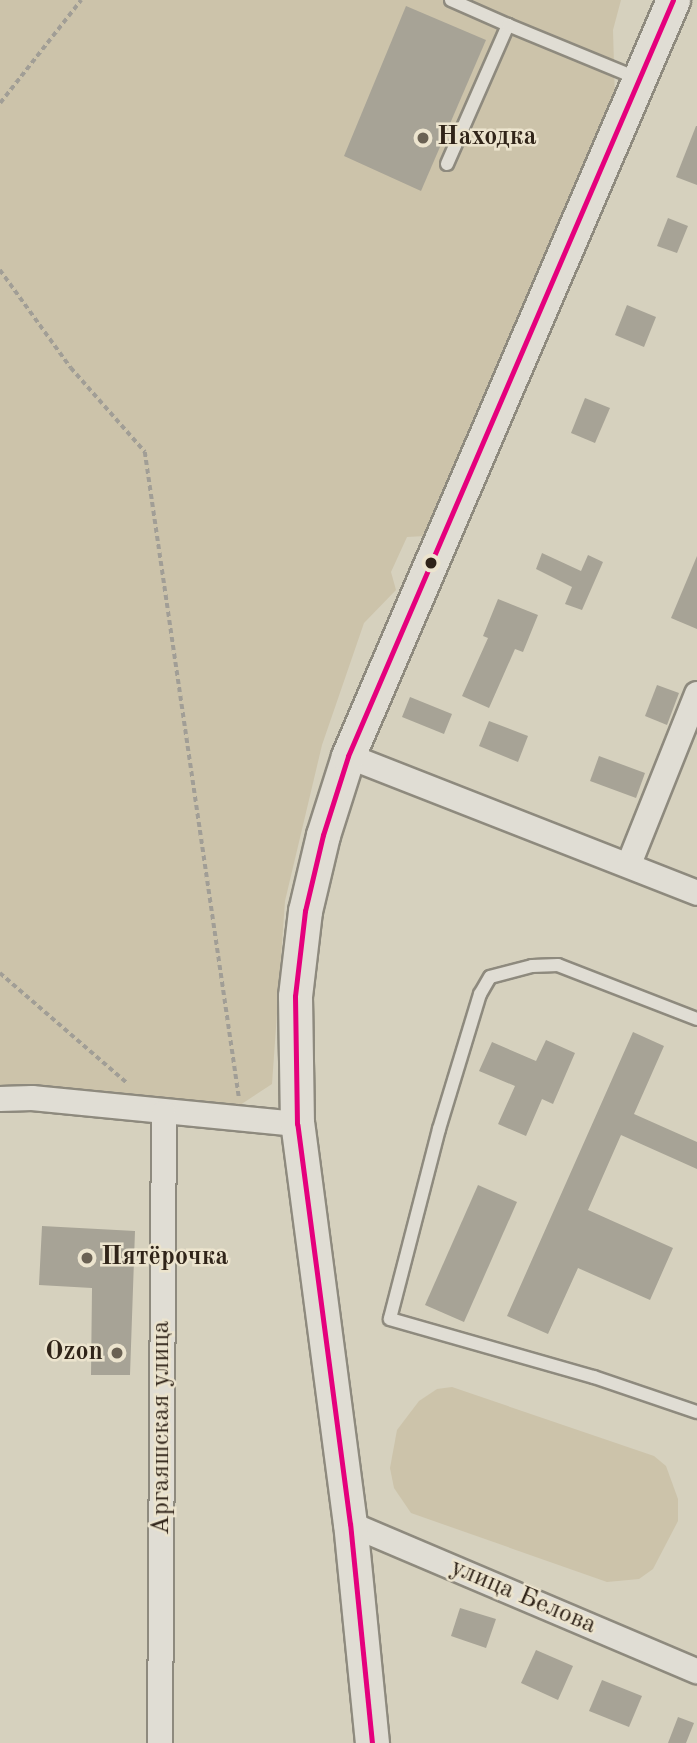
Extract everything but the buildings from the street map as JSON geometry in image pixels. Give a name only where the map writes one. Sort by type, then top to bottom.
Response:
[{"type":"main road","points":[[373,1743],[350,1524],[297,1124],[296,996],[305,911],[323,835],[348,756],[673,0]]},
{"type":"street","points":[[629,864],[697,694]]},
{"type":"street","points":[[348,756],[629,864],[697,893]]},
{"type":"street","points":[[0,1099],[32,1098],[297,1124]]},
{"type":"street","name":"Аргаяшская улица","points":[[160,1743],[164,1113]]},
{"type":"street","name":"улица Белова","points":[[350,1524],[697,1671]]},
{"type":"lane","points":[[451,0],[639,79]]},
{"type":"lane","points":[[447,164],[508,25]]},
{"type":"lane","points":[[697,1020],[558,965],[531,966],[490,976],[480,994],[439,1129],[390,1319],[594,1377],[697,1412]]},
{"type":"path","points":[[0,103],[81,0]]},
{"type":"path","points":[[0,270],[71,368],[145,452],[242,1120]]},
{"type":"path","points":[[0,974],[164,1113]]},
{"type":"shaded area","points":[[0,0],[621,0],[613,30],[615,100],[425,536],[407,537],[391,572],[396,590],[364,623],[322,745],[285,901],[272,1084],[231,1111],[0,1110]]},
{"type":"shaded area","points":[[452,1387],[654,1456],[666,1466],[678,1499],[678,1521],[653,1569],[639,1579],[607,1582],[411,1513],[394,1488],[390,1468],[397,1430],[419,1401],[437,1389]]},
{"type":"transit line","points":[[372,1743],[350,1524],[297,1124],[295,996],[305,911],[323,835],[348,756],[673,0]]},
{"type":"place","name":"Находка","points":[[423,138]]},
{"type":"place","name":"Пятёрочка","points":[[87,1258]]},
{"type":"place","name":"Ozon","points":[[117,1353]]}]
